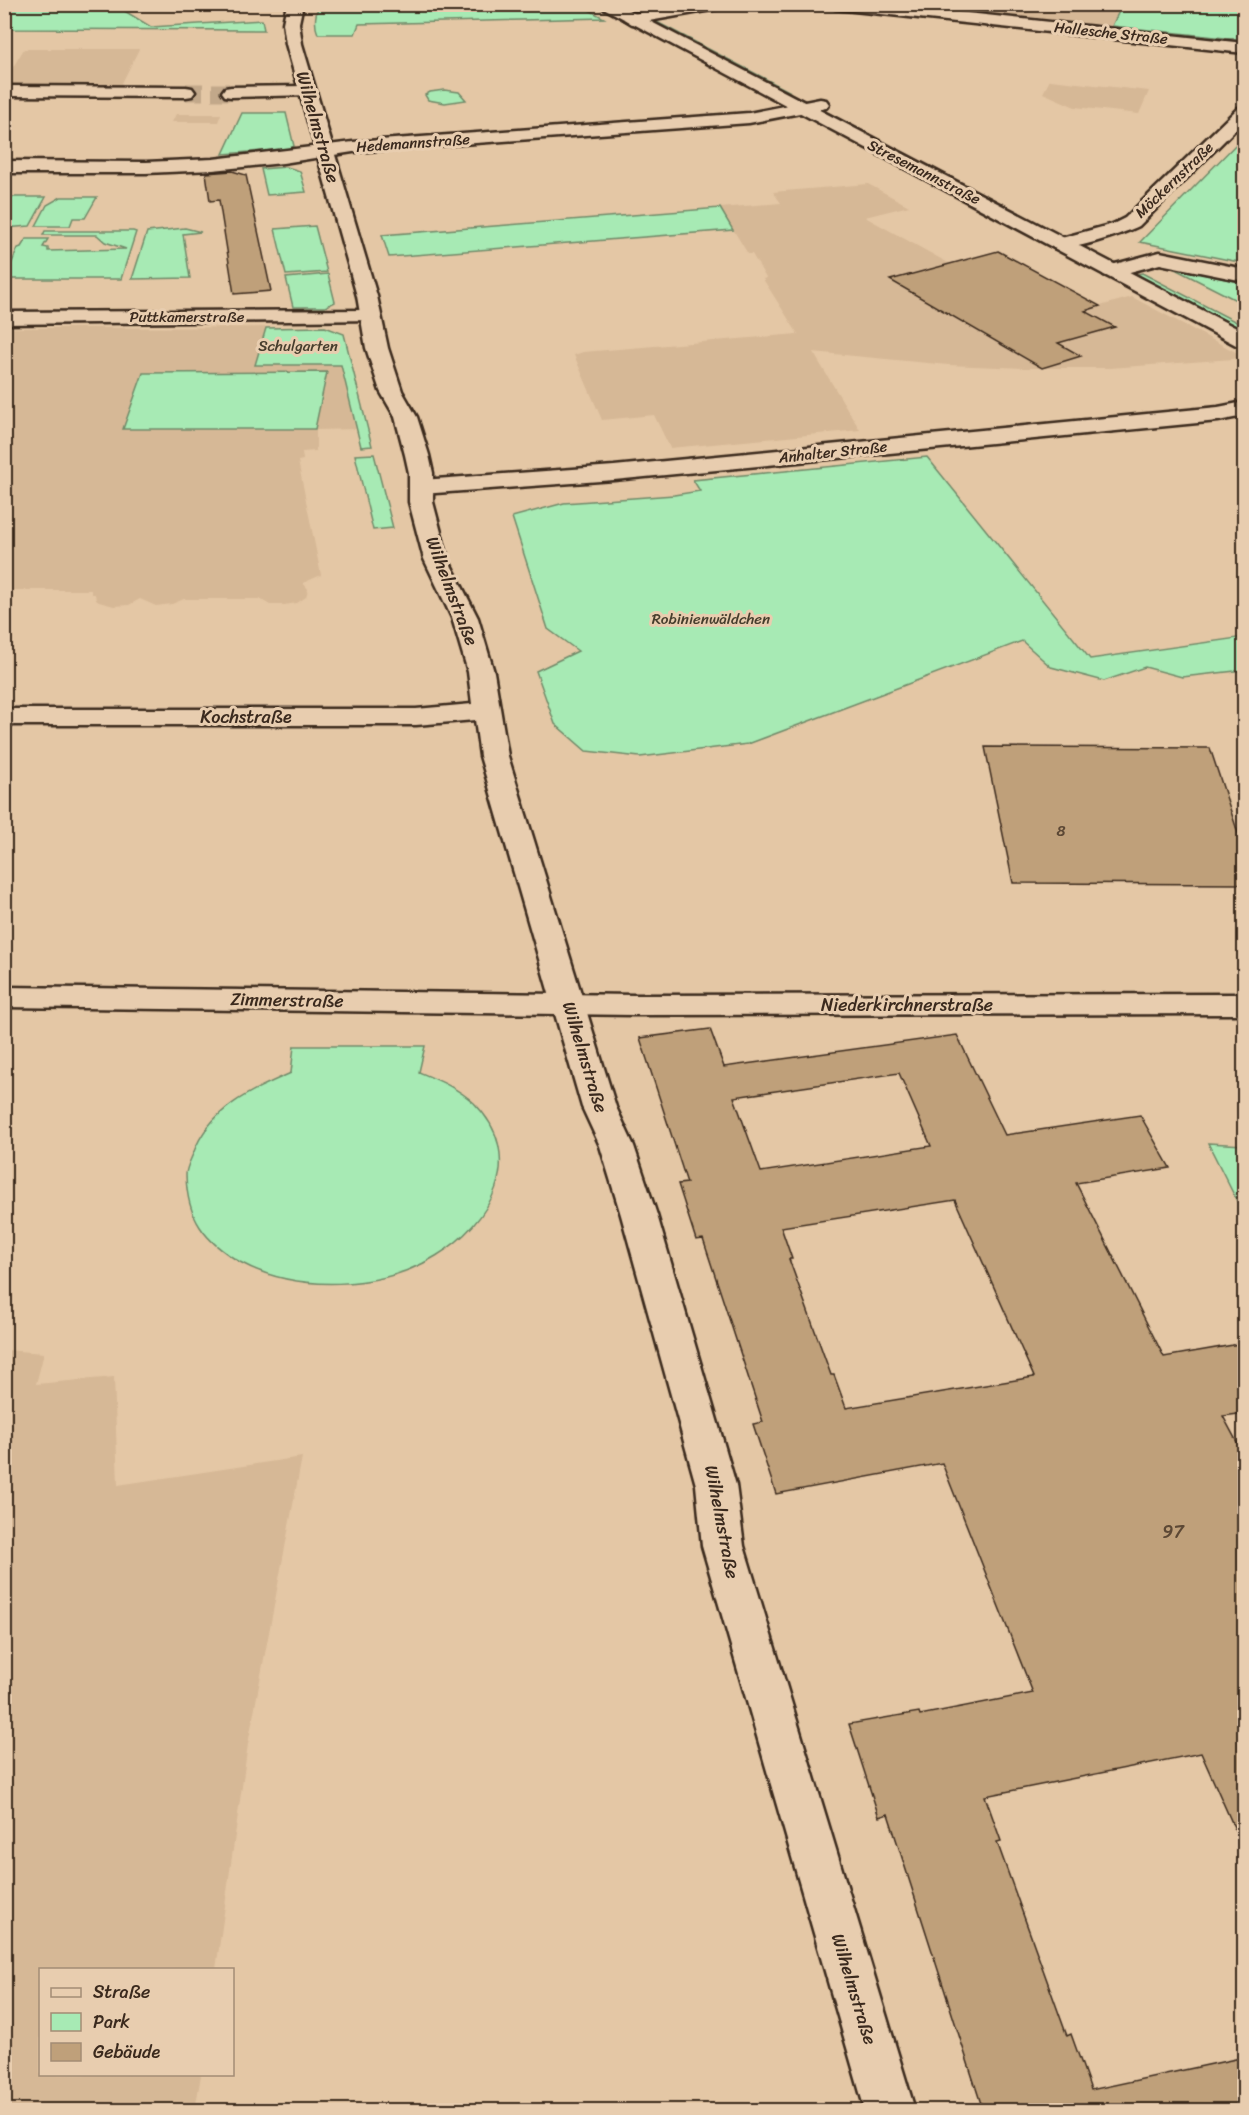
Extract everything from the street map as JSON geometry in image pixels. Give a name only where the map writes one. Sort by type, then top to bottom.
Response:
[{"type":"main road","name":"Wilhelmstraße","points":[[294,4],[291,31],[368,301],[375,339],[390,391],[406,417],[417,455],[422,487],[421,502],[436,559],[465,618],[485,686],[494,756],[598,1107],[617,1146],[639,1215],[717,1485],[723,1546],[890,2110]]},
{"type":"main road","name":"Stresemannstraße","points":[[604,4],[636,13],[811,106],[1111,271],[1245,340]]},
{"type":"main road","points":[[636,13],[717,4]]},
{"type":"main road","name":"Hallesche Straße","points":[[835,4],[1245,48]]},
{"type":"main road","points":[[4,91],[186,92]]},
{"type":"main road","points":[[231,92],[307,91]]},
{"type":"main road","name":"Stresemannstraße","points":[[811,106],[1082,238],[1245,322]]},
{"type":"main road","name":"Hedemannstraße","points":[[4,167],[165,167],[292,157],[364,146],[739,119],[811,106]]},
{"type":"main road","name":"Möckernstraße","points":[[1061,244],[1120,228],[1132,222],[1245,112]]},
{"type":"main road","points":[[1111,271],[1160,258],[1245,275]]},
{"type":"main road","name":"Puttkamerstraße","points":[[4,318],[370,316]]},
{"type":"main road","name":"Anhalter Straße","points":[[422,487],[624,472],[1200,416],[1245,409]]},
{"type":"main road","name":"Kochstraße","points":[[4,717],[416,717],[488,711]]},
{"type":"main road","name":"Zimmerstraße","points":[[4,997],[568,1004]]},
{"type":"main road","name":"Niederkirchnerstraße","points":[[568,1004],[1245,1004]]},
{"type":"shaded area","points":[[993,5],[1122,5],[1112,26],[987,13]]},
{"type":"shaded area","points":[[24,49],[139,49],[121,85],[5,84],[5,80]]},
{"type":"shaded area","points":[[1050,80],[1149,91],[1139,114],[1075,107],[1043,93]]},
{"type":"shaded area","points":[[176,114],[221,114],[218,122],[172,122]]},
{"type":"shaded area","points":[[868,184],[909,206],[865,217],[961,270],[996,260],[986,254],[997,251],[1100,306],[1132,297],[1243,356],[1233,359],[1110,368],[1024,368],[948,365],[813,352],[860,430],[670,448],[654,415],[602,420],[574,355],[583,352],[798,334],[763,279],[766,278],[752,254],[748,254],[720,208],[781,203],[773,192]]},
{"type":"shaded area","points":[[325,327],[332,330],[356,429],[316,430],[316,451],[302,452],[303,460],[298,461],[321,575],[303,583],[308,589],[306,597],[297,603],[284,605],[270,605],[260,599],[184,599],[172,604],[156,606],[140,599],[129,605],[114,606],[96,600],[91,590],[5,590],[4,341],[10,328]]},
{"type":"shaded area","points":[[5,1350],[44,1353],[36,1384],[114,1377],[118,1485],[302,1457],[248,1744],[216,1968],[39,1968],[39,2076],[201,2076],[195,2110],[5,2110]]},
{"type":"green space","points":[[578,4],[604,18],[359,24],[355,34],[318,34],[316,24],[319,5],[440,5],[445,13]]},
{"type":"green space","points":[[993,4],[987,13],[910,5]]},
{"type":"green space","points":[[4,5],[206,5],[123,10],[151,27],[262,20],[264,30],[5,29]]},
{"type":"green space","points":[[1122,5],[1244,5],[1244,40],[1112,26]]},
{"type":"green space","points":[[650,21],[655,21],[789,91],[780,94]]},
{"type":"green space","points":[[444,90],[459,92],[466,100],[445,103],[428,100],[425,95]]},
{"type":"green space","points":[[242,113],[286,113],[294,146],[288,149],[223,154]]},
{"type":"green space","points":[[1244,136],[1244,263],[1140,242]]},
{"type":"green space","points":[[287,167],[300,171],[306,192],[267,195],[261,169]]},
{"type":"green space","points":[[5,197],[46,197],[30,226],[5,228]]},
{"type":"green space","points":[[61,197],[97,197],[85,218],[73,218],[70,226],[36,226],[47,205]]},
{"type":"green space","points":[[720,208],[733,230],[389,257],[382,235]]},
{"type":"green space","points":[[315,226],[327,272],[286,275],[275,229]]},
{"type":"green space","points":[[185,228],[201,232],[183,234],[190,278],[132,279],[147,232]]},
{"type":"green space","points":[[45,231],[136,232],[121,279],[5,279],[18,248],[26,239],[48,239],[43,247],[48,248],[48,251],[126,249],[105,242],[97,235],[43,235]]},
{"type":"green space","points":[[1171,267],[1244,283],[1244,304],[1236,300]]},
{"type":"green space","points":[[1142,273],[1244,326],[1244,335],[1130,276]]},
{"type":"green space","points":[[328,274],[335,302],[325,307],[293,307],[286,278]]},
{"type":"green space","name":"Schulgarten","points":[[325,327],[344,334],[372,446],[361,447],[341,365],[255,365],[266,328]]},
{"type":"green space","points":[[327,372],[315,429],[123,429],[143,373]]},
{"type":"green space","points":[[374,454],[393,528],[373,530],[355,455]]},
{"type":"green space","name":"Robinienwäldchen","points":[[927,457],[1090,659],[1244,637],[1244,670],[1182,677],[1145,667],[1104,681],[1051,667],[1022,641],[748,744],[640,757],[586,751],[555,724],[536,671],[578,651],[548,629],[512,517],[564,503],[700,491],[693,480]]},
{"type":"green space","points":[[294,1046],[425,1046],[419,1072],[441,1081],[474,1103],[490,1124],[499,1145],[500,1166],[496,1187],[486,1207],[473,1226],[456,1242],[436,1256],[390,1276],[365,1281],[312,1283],[262,1272],[227,1254],[207,1237],[194,1216],[190,1204],[186,1172],[188,1164],[200,1138],[220,1113],[246,1095],[291,1073]]},
{"type":"green space","points":[[1208,1143],[1244,1145],[1244,1215]]},
{"type":"building","points":[[232,171],[246,175],[271,291],[234,294],[219,200],[210,201],[206,173]]},
{"type":"building","points":[[998,251],[1100,306],[1085,311],[1115,327],[1058,343],[1081,356],[1042,368],[890,280]]},
{"type":"building","points":[[985,747],[1210,748],[1245,854],[1245,884],[1013,883]]},
{"type":"building","points":[[710,1029],[724,1067],[957,1035],[1005,1135],[1140,1115],[1170,1168],[1076,1183],[1164,1357],[1245,1343],[1245,1413],[1223,1416],[1245,1457],[1245,1852],[1201,1753],[985,1796],[1001,1841],[997,1842],[1067,2036],[1071,2034],[1091,2090],[1245,2057],[1245,2110],[983,2110],[888,1814],[879,1817],[849,1724],[919,1712],[920,1715],[1033,1693],[942,1463],[776,1494],[753,1424],[763,1422],[703,1239],[696,1240],[678,1184],[687,1183],[640,1038]],"holes":[[[899,1073],[931,1146],[761,1172],[734,1097]],[[955,1200],[1034,1377],[846,1408],[834,1375],[831,1375],[789,1259],[792,1259],[781,1227]]]},
{"type":"tunnel","points":[[186,92],[231,92]]}]
